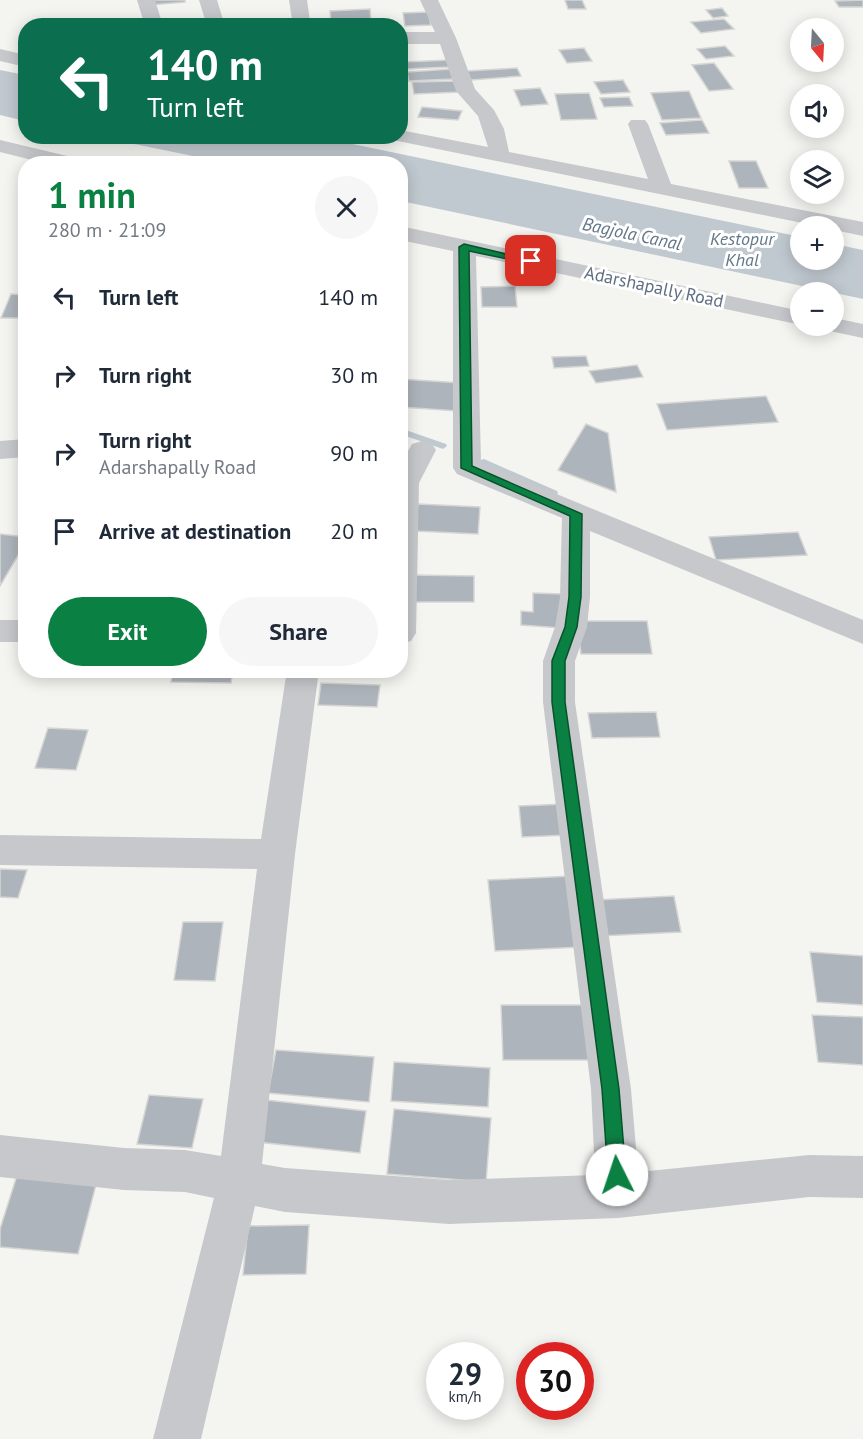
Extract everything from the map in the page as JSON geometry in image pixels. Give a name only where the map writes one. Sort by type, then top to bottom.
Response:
[{"type":"street","points":[[146,0],[152,18]]},
{"type":"street","points":[[208,0],[214,18]]},
{"type":"street","points":[[298,0],[300,18]]},
{"type":"street","points":[[429,0],[447,38],[466,91],[487,114],[494,129],[500,157]]},
{"type":"street","points":[[408,38],[447,38]]},
{"type":"street","points":[[0,55],[18,59]]},
{"type":"street","points":[[638,124],[662,188]]},
{"type":"street","points":[[408,138],[863,229]]},
{"type":"street","points":[[0,146],[43,156]]},
{"type":"street","name":"Adarshapally Road","points":[[408,235],[790,316]]},
{"type":"street","points":[[464,247],[466,468]]},
{"type":"street","points":[[844,327],[863,331]]},
{"type":"street","points":[[408,464],[411,446],[863,633]]},
{"type":"street","points":[[0,450],[18,449]]},
{"type":"street","points":[[576,514],[575,597],[571,627],[558,661],[559,702],[611,1089],[618,1196]]},
{"type":"street","points":[[0,631],[18,631]]},
{"type":"street","points":[[177,1439],[239,1183],[277,854],[302,678]]},
{"type":"street","points":[[0,850],[277,854]]},
{"type":"street","points":[[0,1156],[124,1169],[185,1172],[285,1190],[449,1202],[618,1196],[809,1176],[863,1177]]},
{"type":"water","points":[[0,70],[18,74],[18,119],[0,115]]},
{"type":"water","name":"Kestopur Khal","points":[[134,144],[353,144],[790,235],[790,270],[844,270],[844,246],[863,250],[863,299],[844,295],[844,282],[790,284],[408,202],[408,156],[193,156]]},
{"type":"building","points":[[149,0],[185,0],[185,2],[150,5]]},
{"type":"building","points":[[565,0],[582,0],[586,9],[568,9]]},
{"type":"building","points":[[863,0],[863,7],[839,7],[835,1]]},
{"type":"building","points":[[722,8],[728,16],[713,18],[706,10]]},
{"type":"building","points":[[370,9],[371,18],[331,18],[330,11]]},
{"type":"building","points":[[428,12],[431,25],[408,26],[408,18],[404,18],[403,13]]},
{"type":"building","points":[[724,19],[734,29],[701,33],[691,22]]},
{"type":"building","points":[[725,46],[734,56],[706,59],[697,49]]},
{"type":"building","points":[[584,48],[592,61],[567,63],[559,50]]},
{"type":"building","points":[[449,60],[450,67],[408,69],[408,62]]},
{"type":"building","points":[[714,63],[733,89],[709,91],[692,65]]},
{"type":"building","points":[[517,68],[521,76],[471,80],[467,71]]},
{"type":"building","points":[[451,69],[454,79],[409,81],[408,72]]},
{"type":"building","points":[[623,80],[630,92],[601,94],[594,82]]},
{"type":"building","points":[[459,81],[461,92],[414,94],[412,82]]},
{"type":"building","points":[[540,88],[548,104],[521,106],[514,90]]},
{"type":"building","points":[[689,91],[701,118],[662,120],[651,93]]},
{"type":"building","points":[[589,93],[597,119],[561,120],[555,94]]},
{"type":"building","points":[[629,97],[633,106],[604,107],[600,98]]},
{"type":"building","points":[[422,107],[462,111],[458,120],[418,117]]},
{"type":"building","points":[[702,120],[709,133],[666,135],[660,123]]},
{"type":"building","points":[[729,161],[756,161],[768,188],[739,188]]},
{"type":"building","points":[[515,286],[517,307],[482,307],[481,287]]},
{"type":"building","points":[[11,294],[18,294],[18,318],[1,318]]},
{"type":"building","points":[[586,356],[589,366],[554,368],[552,357]]},
{"type":"building","points":[[637,365],[643,377],[596,383],[589,371]]},
{"type":"building","points":[[408,380],[462,383],[458,411],[408,408]]},
{"type":"building","points":[[766,396],[778,422],[667,430],[657,404]]},
{"type":"building","points":[[586,424],[608,433],[616,492],[558,470]]},
{"type":"building","points":[[418,504],[480,507],[478,534],[415,531]]},
{"type":"building","points":[[798,532],[807,555],[716,560],[709,537]]},
{"type":"building","points":[[0,534],[18,536],[18,556],[0,586]]},
{"type":"building","points":[[412,575],[474,576],[474,602],[410,602]]},
{"type":"building","points":[[533,593],[562,594],[562,628],[521,625],[521,611],[533,612]]},
{"type":"building","points":[[577,621],[647,621],[652,654],[581,654]]},
{"type":"building","points":[[172,678],[232,678],[231,683],[171,682]]},
{"type":"building","points":[[321,683],[380,685],[377,707],[318,705]]},
{"type":"building","points":[[656,712],[660,737],[592,738],[588,713]]},
{"type":"building","points":[[48,728],[88,730],[76,770],[35,768]]},
{"type":"building","points":[[565,804],[569,835],[522,837],[519,806]]},
{"type":"building","points":[[0,869],[27,870],[18,898],[0,897]]},
{"type":"building","points":[[573,876],[582,947],[495,951],[488,880]]},
{"type":"building","points":[[674,896],[681,932],[600,936],[595,900]]},
{"type":"building","points":[[183,922],[223,922],[215,981],[174,980]]},
{"type":"building","points":[[810,952],[863,956],[863,1005],[817,1002]]},
{"type":"building","points":[[501,1005],[587,1005],[592,1060],[503,1060]]},
{"type":"building","points":[[812,1015],[863,1017],[863,1065],[818,1062]]},
{"type":"building","points":[[276,1050],[374,1057],[369,1102],[268,1093]]},
{"type":"building","points":[[394,1062],[490,1068],[488,1107],[391,1101]]},
{"type":"building","points":[[149,1095],[203,1099],[192,1148],[137,1144]]},
{"type":"building","points":[[266,1100],[366,1111],[360,1153],[257,1142]]},
{"type":"building","points":[[394,1109],[491,1118],[486,1182],[387,1174]]},
{"type":"building","points":[[19,1169],[98,1177],[78,1254],[0,1247],[0,1229]]},
{"type":"building","points":[[309,1225],[306,1274],[243,1275],[248,1226]]},
{"type":"waterway","points":[[408,434],[443,446]]},
{"type":"waterway","points":[[484,462],[554,493]]},
{"type":"route","points":[[531,261],[464,247],[466,468],[576,514],[575,597],[571,627],[558,661],[559,702],[611,1089],[617,1175]]},
{"type":"water label","name":"Bagjola Canal","points":[[632,234]]}]
